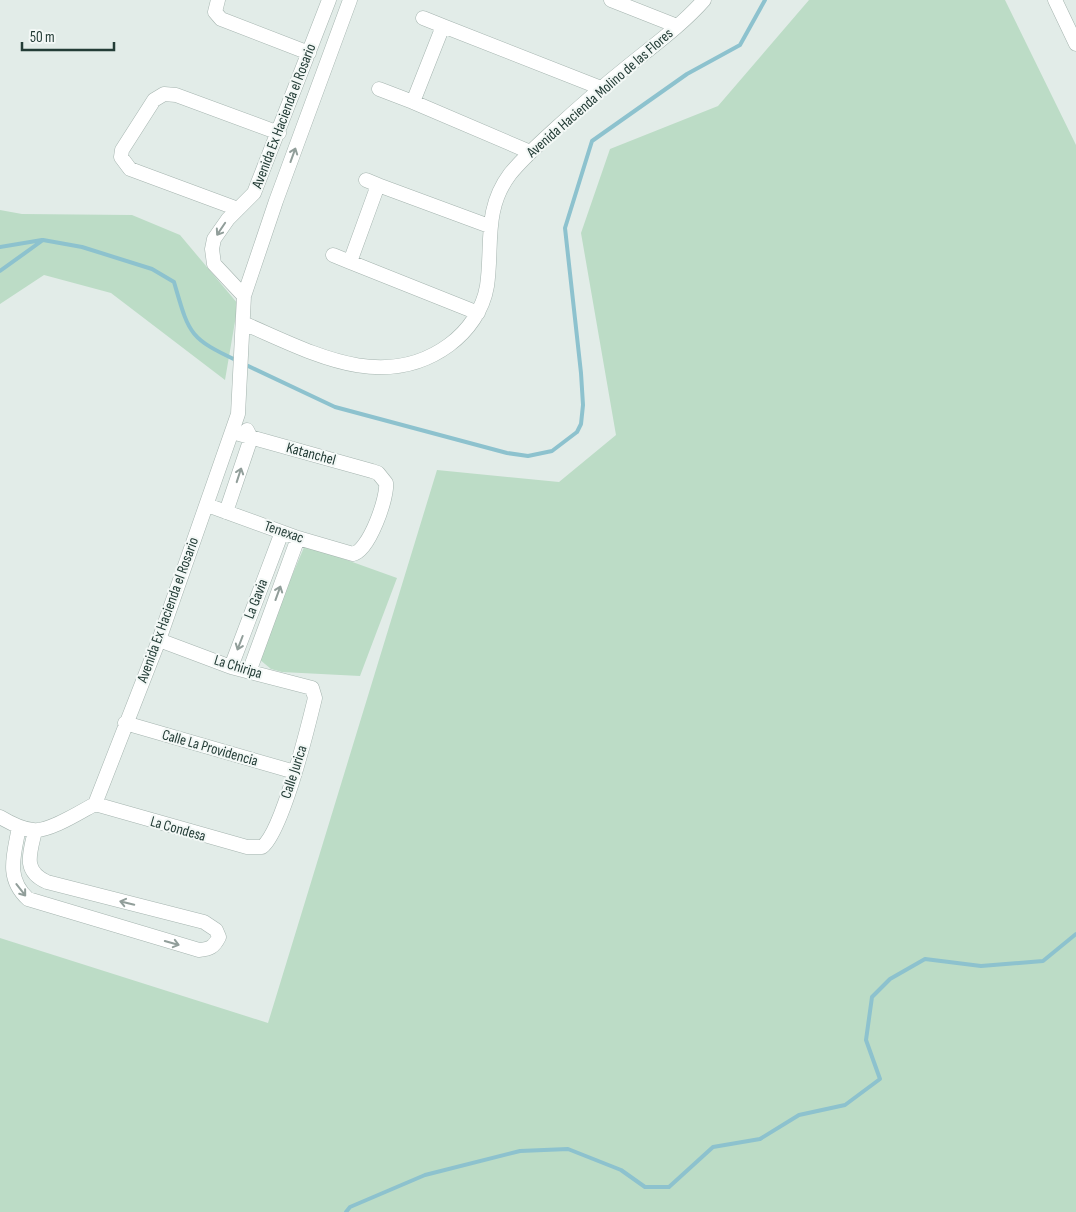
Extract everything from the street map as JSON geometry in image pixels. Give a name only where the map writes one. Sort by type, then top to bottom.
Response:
[{"type":"street","points":[[218,0],[215,12],[222,19],[308,53]]},
{"type":"street","name":"Avenida Ex Hacienda el Rosario","points":[[244,296],[218,271],[212,257],[214,240],[238,209],[254,193],[329,0]]},
{"type":"street","name":"Avenida Ex Hacienda el Rosario","points":[[95,804],[159,640],[238,414],[244,296],[276,201],[350,0]]},
{"type":"street","points":[[611,0],[678,26]]},
{"type":"street","name":"Avenida Hacienda Molino de las Flores","points":[[243,323],[296,347],[328,358],[368,366],[397,368],[411,366],[440,351],[457,339],[478,312],[486,286],[489,226],[500,190],[510,175],[530,152],[601,88],[678,26],[704,0]]},
{"type":"street","points":[[1055,0],[1074,36]]},
{"type":"street","points":[[423,18],[601,88]]},
{"type":"street","points":[[413,102],[443,26]]},
{"type":"street","points":[[380,89],[530,152]]},
{"type":"street","points":[[238,209],[130,169],[121,157],[122,150],[154,100],[164,94],[176,95],[278,133]]},
{"type":"street","points":[[350,262],[372,183],[489,226]]},
{"type":"street","points":[[333,255],[478,312]]},
{"type":"street","points":[[226,512],[251,438],[238,414]]},
{"type":"street","name":"Katanchel","points":[[232,432],[372,471],[382,478],[386,483],[386,496],[362,551]]},
{"type":"street","name":"Tenexac","points":[[207,505],[298,538],[348,553],[362,551]]},
{"type":"street","name":"La Gavia","points":[[231,667],[282,532]]},
{"type":"street","name":"La Gavia","points":[[249,672],[298,538]]},
{"type":"street","name":"La Chiripa","points":[[159,640],[231,667],[309,686],[315,693]]},
{"type":"street","name":"Calle Jurica","points":[[262,847],[272,835],[295,772],[315,693]]},
{"type":"street","name":"Calle La Providencia","points":[[125,723],[295,772]]},
{"type":"street","points":[[0,817],[19,827],[35,831],[56,824],[95,804]]},
{"type":"street","name":"La Condesa","points":[[95,804],[235,844],[262,847]]},
{"type":"street","points":[[19,827],[12,869],[15,883],[21,893],[36,903],[199,950],[210,949],[219,937],[216,930],[204,922],[36,878],[30,864],[35,831]]},
{"type":"street","points":[[12,869],[30,864]]},
{"type":"green space","points":[[809,0],[1005,0],[1076,145],[1076,1212],[0,1212],[0,938],[268,1023],[437,470],[559,482],[616,435],[581,233],[610,149],[718,106]]},
{"type":"green space","points":[[0,210],[22,214],[132,215],[180,235],[238,304],[225,380],[111,293],[44,275],[0,304]]},
{"type":"green space","points":[[305,545],[397,578],[360,676],[282,672],[271,669],[259,659],[260,651]]},
{"type":"waterway","points":[[244,364],[335,407],[507,453],[528,456],[552,451],[577,432],[581,424],[583,405],[581,373],[565,228],[592,141],[687,74],[740,45],[765,0]]},
{"type":"waterway","points":[[0,247],[42,240]]},
{"type":"waterway","points":[[0,271],[43,240],[82,247],[152,269],[174,282],[183,313],[193,332],[209,346],[238,361]]},
{"type":"waterway","points":[[346,1212],[350,1207],[425,1175],[520,1151],[568,1149],[621,1170],[645,1187],[669,1187],[713,1147],[760,1139],[799,1115],[845,1105],[880,1079],[866,1040],[872,997],[890,979],[925,959],[981,966],[1043,961],[1076,934]]}]
